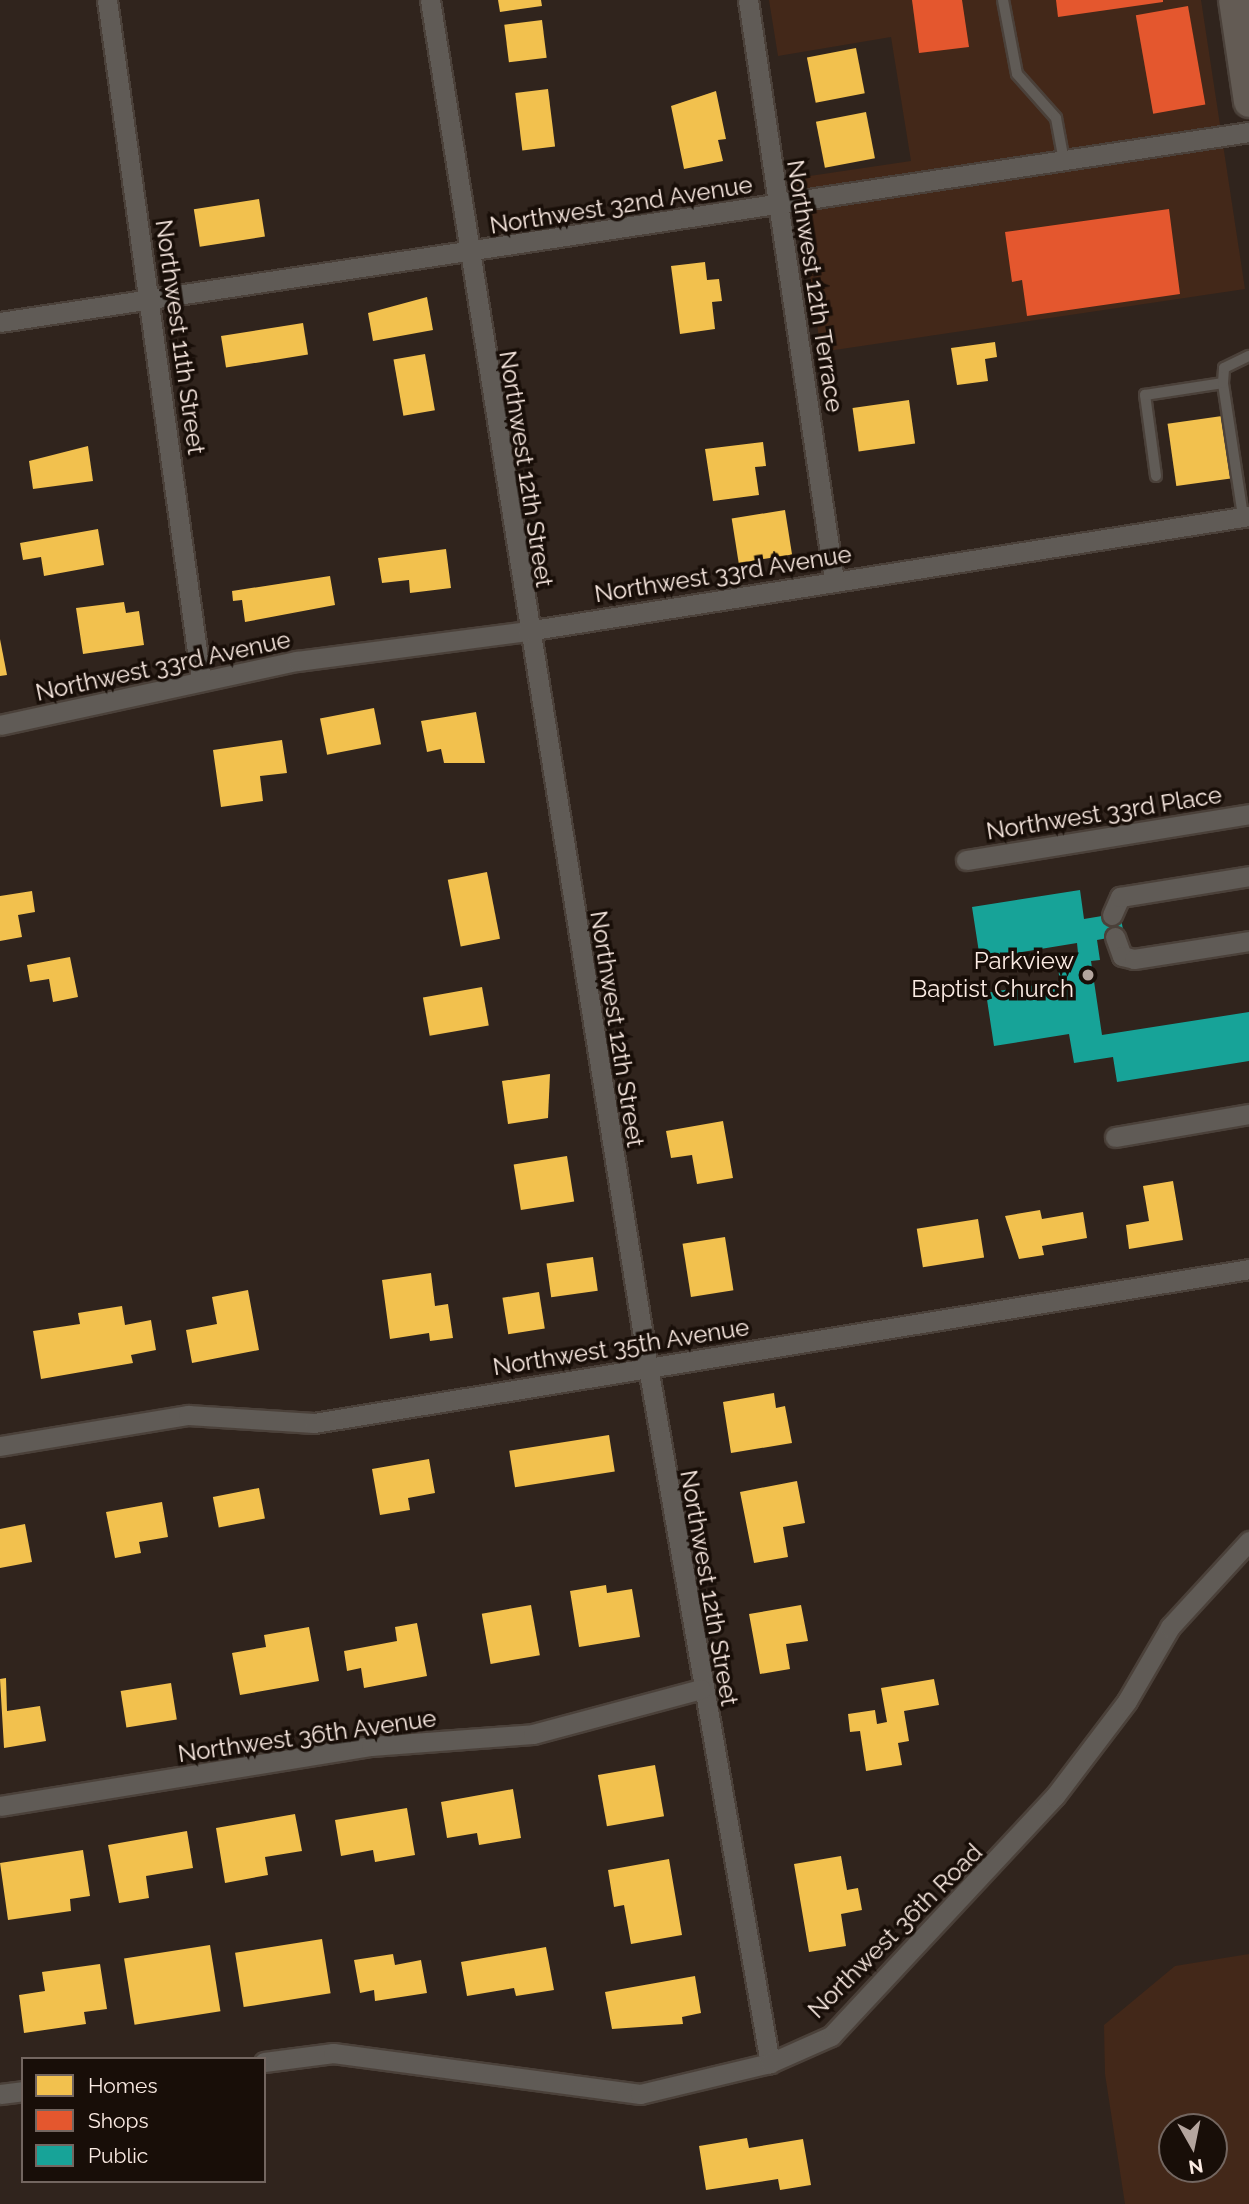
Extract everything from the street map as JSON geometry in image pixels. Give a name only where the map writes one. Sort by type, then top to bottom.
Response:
[{"type":"main road","points":[[1234,0],[1249,102]]},
{"type":"street","name":"Northwest 11th Street","points":[[107,0],[151,298],[201,680]]},
{"type":"street","name":"Northwest 12th Street","points":[[430,0],[466,255],[701,1689],[770,2063]]},
{"type":"street","name":"Northwest 12th Terrace","points":[[748,0],[776,205],[834,580]]},
{"type":"street","name":"Northwest 32nd Avenue","points":[[0,322],[151,298],[466,255],[1249,132]]},
{"type":"street","name":"Northwest 33rd Avenue","points":[[0,725],[201,680],[527,631],[1246,516]]},
{"type":"street","name":"Northwest 33rd Place","points":[[966,860],[1249,814]]},
{"type":"street","points":[[1112,915],[1120,898],[1249,876]]},
{"type":"street","points":[[1115,937],[1122,956],[1134,959],[1249,940]]},
{"type":"street","points":[[1115,1137],[1249,1114]]},
{"type":"street","name":"Northwest 35th Avenue","points":[[0,1446],[188,1415],[314,1423],[1249,1269]]},
{"type":"street","name":"Northwest 36th Road","points":[[266,2062],[333,2053],[640,2094],[770,2063],[831,2036],[977,1886],[1127,1701],[1170,1628],[1249,1541]]},
{"type":"street","name":"Northwest 36th Avenue","points":[[0,1806],[371,1746],[533,1734],[701,1689]]},
{"type":"street","points":[[0,2094],[21,2091]]},
{"type":"lane","points":[[1003,0],[1017,74],[1056,118],[1064,161]]},
{"type":"lane","points":[[1246,516],[1223,383],[1224,368],[1249,356]]},
{"type":"lane","points":[[1156,476],[1145,395],[1223,383]]},
{"type":"shaded area","points":[[769,0],[1201,0],[1245,289],[821,352],[796,178],[911,161],[891,37],[778,56]]},
{"type":"shaded area","points":[[1249,1954],[1249,2204],[1125,2204],[1105,2074],[1104,2025],[1175,1966]]},
{"type":"building: Homes","points":[[498,0],[541,0],[542,6],[500,12]]},
{"type":"building: Homes","points":[[542,20],[547,58],[509,62],[504,25]]},
{"type":"building: Homes","points":[[856,48],[865,93],[816,103],[807,58]]},
{"type":"building: Homes","points":[[548,89],[555,147],[522,151],[515,93]]},
{"type":"building: Homes","points":[[716,91],[726,139],[718,140],[723,161],[684,169],[671,106]]},
{"type":"building: Homes","points":[[866,112],[875,158],[825,168],[816,122]]},
{"type":"building: Homes","points":[[259,199],[265,237],[200,247],[194,209]]},
{"type":"building: Homes","points":[[705,262],[707,280],[719,279],[722,301],[712,302],[715,329],[680,334],[671,266]]},
{"type":"building: Homes","points":[[427,297],[433,330],[373,341],[368,313]]},
{"type":"building: Homes","points":[[303,323],[308,355],[226,368],[221,336]]},
{"type":"building: Homes","points":[[995,342],[997,357],[985,359],[988,381],[957,385],[951,348]]},
{"type":"building: Homes","points":[[425,354],[435,410],[403,416],[393,360]]},
{"type":"building: Homes","points":[[909,400],[915,444],[859,452],[853,408]]},
{"type":"building: Homes","points":[[1222,416],[1231,478],[1176,486],[1168,424]]},
{"type":"building: Homes","points":[[763,442],[766,466],[755,467],[759,495],[713,501],[705,449]]},
{"type":"building: Homes","points":[[88,446],[93,481],[33,489],[29,461]]},
{"type":"building: Homes","points":[[785,510],[792,554],[739,563],[732,518]]},
{"type":"building: Homes","points":[[98,529],[104,565],[44,576],[41,557],[23,560],[20,543]]},
{"type":"building: Homes","points":[[446,549],[451,588],[410,593],[409,580],[382,583],[378,558]]},
{"type":"building: Homes","points":[[330,576],[335,605],[245,622],[242,600],[233,601],[232,591]]},
{"type":"building: Homes","points":[[124,602],[126,613],[139,611],[144,645],[83,654],[76,608]]},
{"type":"building: Homes","points":[[0,639],[7,675],[0,676]]},
{"type":"building: Homes","points":[[374,708],[381,744],[327,755],[320,718]]},
{"type":"building: Homes","points":[[476,712],[485,763],[444,763],[441,749],[427,752],[421,721]]},
{"type":"building: Homes","points":[[282,740],[287,773],[260,776],[263,801],[221,807],[213,750]]},
{"type":"building: Homes","points":[[487,872],[500,939],[461,946],[448,880]]},
{"type":"building: Homes","points":[[32,891],[35,912],[18,915],[22,937],[0,941],[0,896]]},
{"type":"building: Homes","points":[[70,957],[78,997],[53,1002],[49,979],[30,982],[27,965]]},
{"type":"building: Homes","points":[[482,987],[489,1025],[430,1036],[423,997]]},
{"type":"building: Homes","points":[[550,1074],[548,1118],[508,1124],[502,1081]]},
{"type":"building: Homes","points":[[723,1121],[733,1178],[697,1184],[692,1155],[671,1158],[666,1131]]},
{"type":"building: Homes","points":[[567,1156],[574,1201],[521,1210],[514,1164]]},
{"type":"building: Homes","points":[[1173,1181],[1183,1240],[1129,1249],[1126,1225],[1149,1221],[1143,1186]]},
{"type":"building: Homes","points":[[1040,1210],[1042,1219],[1083,1212],[1087,1238],[1042,1246],[1044,1255],[1019,1259],[1005,1216]]},
{"type":"building: Homes","points":[[978,1219],[984,1258],[923,1267],[917,1229]]},
{"type":"building: Homes","points":[[725,1237],[733,1290],[691,1297],[683,1244]]},
{"type":"building: Homes","points":[[593,1257],[598,1291],[551,1297],[546,1264]]},
{"type":"building: Homes","points":[[431,1273],[435,1306],[448,1304],[453,1338],[430,1341],[429,1333],[390,1339],[382,1280]]},
{"type":"building: Homes","points":[[248,1290],[259,1350],[192,1363],[186,1330],[217,1324],[212,1297]]},
{"type":"building: Homes","points":[[539,1292],[545,1329],[508,1334],[502,1298]]},
{"type":"building: Homes","points":[[122,1306],[125,1325],[151,1320],[156,1350],[131,1355],[133,1363],[41,1379],[33,1331],[80,1324],[78,1313]]},
{"type":"building: Homes","points":[[774,1393],[776,1408],[785,1406],[792,1443],[731,1453],[723,1402]]},
{"type":"building: Homes","points":[[609,1435],[615,1472],[515,1487],[509,1451]]},
{"type":"building: Homes","points":[[429,1459],[435,1493],[408,1498],[410,1510],[380,1515],[372,1469]]},
{"type":"building: Homes","points":[[797,1481],[805,1523],[783,1527],[788,1557],[754,1563],[740,1492]]},
{"type":"building: Homes","points":[[259,1488],[265,1518],[219,1527],[213,1497]]},
{"type":"building: Homes","points":[[162,1502],[168,1537],[139,1542],[141,1553],[115,1558],[106,1512]]},
{"type":"building: Homes","points":[[25,1524],[32,1562],[0,1568],[0,1529]]},
{"type":"building: Homes","points":[[606,1585],[607,1593],[632,1589],[640,1637],[579,1647],[570,1591]]},
{"type":"building: Homes","points":[[531,1605],[540,1655],[491,1664],[482,1614]]},
{"type":"building: Homes","points":[[801,1605],[808,1641],[786,1644],[790,1669],[760,1674],[749,1614]]},
{"type":"building: Homes","points":[[417,1623],[427,1676],[364,1688],[361,1668],[347,1671],[344,1651],[397,1641],[395,1627]]},
{"type":"building: Homes","points":[[309,1627],[319,1681],[240,1695],[232,1653],[266,1647],[264,1635]]},
{"type":"building: Homes","points":[[6,1678],[7,1711],[40,1706],[46,1741],[4,1748],[0,1679]]},
{"type":"building: Homes","points":[[934,1679],[939,1705],[904,1711],[909,1741],[898,1743],[902,1765],[866,1771],[860,1731],[850,1732],[848,1714],[875,1710],[877,1724],[887,1722],[881,1688]]},
{"type":"building: Homes","points":[[171,1683],[177,1720],[126,1728],[121,1691]]},
{"type":"building: Homes","points":[[655,1765],[664,1816],[607,1826],[598,1775]]},
{"type":"building: Homes","points":[[513,1789],[521,1838],[479,1845],[477,1833],[447,1838],[441,1802]]},
{"type":"building: Homes","points":[[407,1808],[415,1855],[375,1862],[373,1850],[341,1856],[335,1820]]},
{"type":"building: Homes","points":[[295,1814],[302,1851],[265,1857],[268,1875],[225,1883],[216,1828]]},
{"type":"building: Homes","points":[[187,1831],[193,1868],[146,1876],[149,1898],[119,1903],[108,1845]]},
{"type":"building: Homes","points":[[83,1850],[90,1896],[70,1899],[71,1911],[8,1920],[0,1863]]},
{"type":"building: Homes","points":[[841,1856],[847,1890],[858,1888],[862,1910],[841,1914],[846,1946],[809,1952],[794,1864]]},
{"type":"building: Homes","points":[[669,1859],[682,1935],[631,1944],[624,1905],[614,1907],[608,1870]]},
{"type":"building: Homes","points":[[322,1939],[331,1993],[244,2007],[235,1953]]},
{"type":"building: Homes","points":[[210,1945],[220,2011],[135,2025],[124,1959]]},
{"type":"building: Homes","points":[[546,1947],[554,1990],[516,1996],[514,1988],[467,1996],[461,1962]]},
{"type":"building: Homes","points":[[393,1954],[395,1965],[421,1960],[427,1993],[375,2001],[374,1990],[360,1993],[354,1960]]},
{"type":"building: Homes","points":[[100,1964],[107,2009],[84,2012],[86,2024],[24,2033],[19,1995],[45,1991],[42,1972]]},
{"type":"building: Homes","points":[[695,1976],[701,2013],[682,2017],[683,2024],[612,2029],[605,1992]]},
{"type":"building: Homes","points":[[747,2138],[749,2148],[803,2139],[811,2185],[780,2190],[778,2179],[706,2190],[699,2146]]},
{"type":"building: Shops","points":[[912,0],[962,0],[969,47],[919,53]]},
{"type":"building: Shops","points":[[1056,0],[1163,0],[1163,2],[1058,17]]},
{"type":"building: Shops","points":[[1188,6],[1205,104],[1153,114],[1136,15]]},
{"type":"building: Shops","points":[[1169,209],[1180,294],[1027,316],[1022,280],[1012,282],[1005,232]]},
{"type":"building: Public","points":[[1080,890],[1084,919],[1120,913],[1124,935],[1097,940],[1100,960],[1091,961],[1102,1035],[1249,1012],[1249,1061],[1117,1082],[1113,1057],[1074,1063],[1069,1034],[994,1046],[986,993],[1060,981],[1056,956],[1078,953],[1077,943],[980,959],[972,907]]},
{"type":"place","name":"Parkview Baptist Church","points":[[1088,975]]}]
